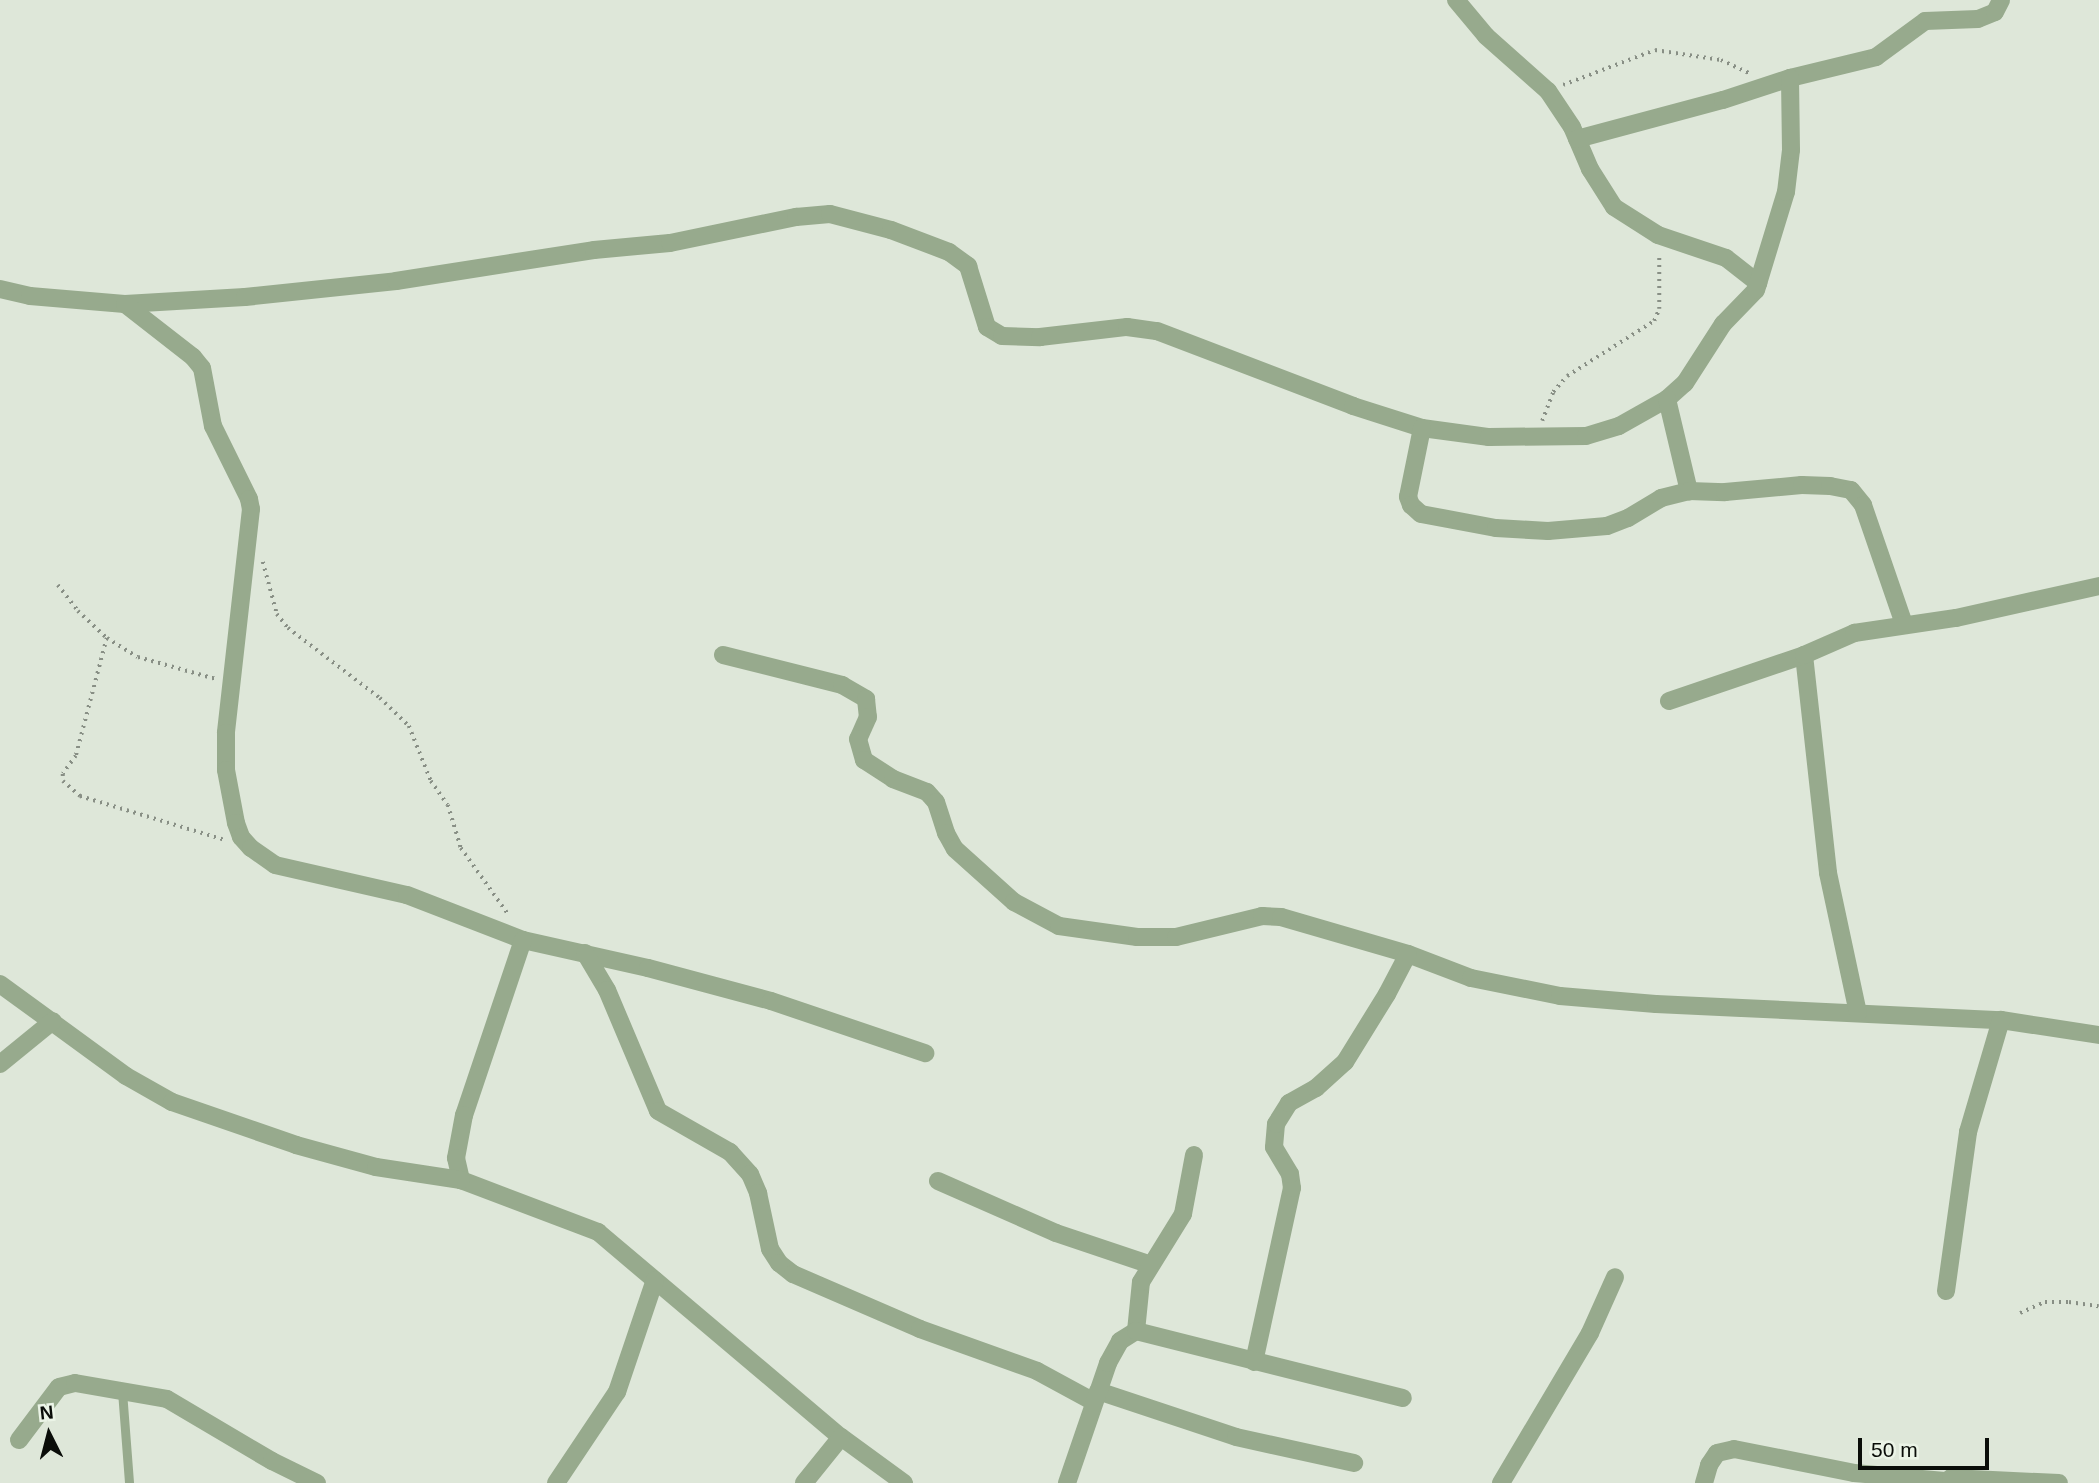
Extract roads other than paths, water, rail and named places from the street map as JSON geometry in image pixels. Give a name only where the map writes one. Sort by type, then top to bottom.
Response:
[{"type":"street","points":[[1456,0],[1486,36],[1548,91],[1614,207],[1658,235],[1726,258],[1758,283]]},
{"type":"street","points":[[1577,139],[1723,100],[1790,78],[1877,57],[1925,21],[1978,19],[1995,12],[2001,0]]},
{"type":"street","points":[[0,289],[30,296],[125,304],[245,297],[396,281],[594,250],[670,243],[796,217],[830,214],[922,239],[949,252],[968,266],[987,327],[1002,337],[1040,337],[1127,327],[1157,331],[1353,406],[1422,428],[1489,437],[1586,436],[1619,426],[1667,399],[1685,383],[1710,342],[1750,298],[1758,283],[1786,192],[1791,150],[1790,78]]},
{"type":"street","points":[[125,304],[193,357],[202,368],[216,434],[251,509],[226,733],[226,770],[236,823],[241,837],[251,848],[275,865],[407,895],[523,940],[585,953],[808,1012],[925,1053]]},
{"type":"street","points":[[1667,399],[1689,491]]},
{"type":"street","points":[[1422,428],[1408,497],[1411,505],[1421,514],[1496,528],[1585,530],[1618,522],[1661,498],[1689,491],[1725,492],[1802,485],[1830,485],[1850,490],[1863,505],[1904,624]]},
{"type":"street","points":[[1669,701],[1804,655],[1854,633],[1969,616],[2099,586]]},
{"type":"street","points":[[723,655],[842,685],[866,699],[868,717],[858,739],[864,760],[893,779],[927,792],[936,802],[946,833],[955,849],[1014,902],[1059,926],[1113,935],[1176,937],[1262,916],[1281,917],[1408,954],[1471,978],[1560,996],[1656,1004],[2001,1020],[2099,1035]]},
{"type":"street","points":[[1804,655],[1828,873],[1858,1013]]},
{"type":"street","points":[[461,1180],[456,1158],[464,1115],[523,940]]},
{"type":"street","points":[[585,953],[607,990],[658,1111],[730,1152],[750,1174],[758,1193],[770,1249],[779,1263],[793,1273],[920,1329],[1037,1371],[1096,1396],[1236,1437],[1354,1463]]},
{"type":"street","points":[[1254,1362],[1292,1188],[1290,1174],[1274,1147],[1276,1124],[1289,1103],[1316,1088],[1345,1062],[1408,954]]},
{"type":"street","points":[[0,984],[126,1076],[172,1102],[224,1122],[362,1163],[461,1180],[597,1233],[841,1437],[904,1483]]},
{"type":"street","points":[[1946,1291],[1968,1132],[2001,1020]]},
{"type":"street","points":[[0,1063],[52,1021]]},
{"type":"street","points":[[1136,1331],[1138,1293],[1151,1265],[1183,1214],[1194,1155]]},
{"type":"street","points":[[938,1181],[1056,1233],[1151,1265]]},
{"type":"street","points":[[1501,1483],[1590,1333],[1615,1277]]},
{"type":"street","points":[[556,1483],[617,1392],[655,1280]]},
{"type":"street","points":[[1067,1483],[1096,1396],[1120,1341],[1136,1331],[1403,1398]]},
{"type":"street","points":[[19,1440],[59,1387],[75,1383],[167,1399],[272,1461],[317,1483]]},
{"type":"street","points":[[804,1483],[841,1437]]},
{"type":"street","points":[[1704,1483],[1709,1465],[1717,1453],[1734,1449],[1854,1473],[1945,1482],[1951,1478],[1996,1478],[2059,1483]]},
{"type":"lane","points":[[122,1391],[129,1483]]}]
